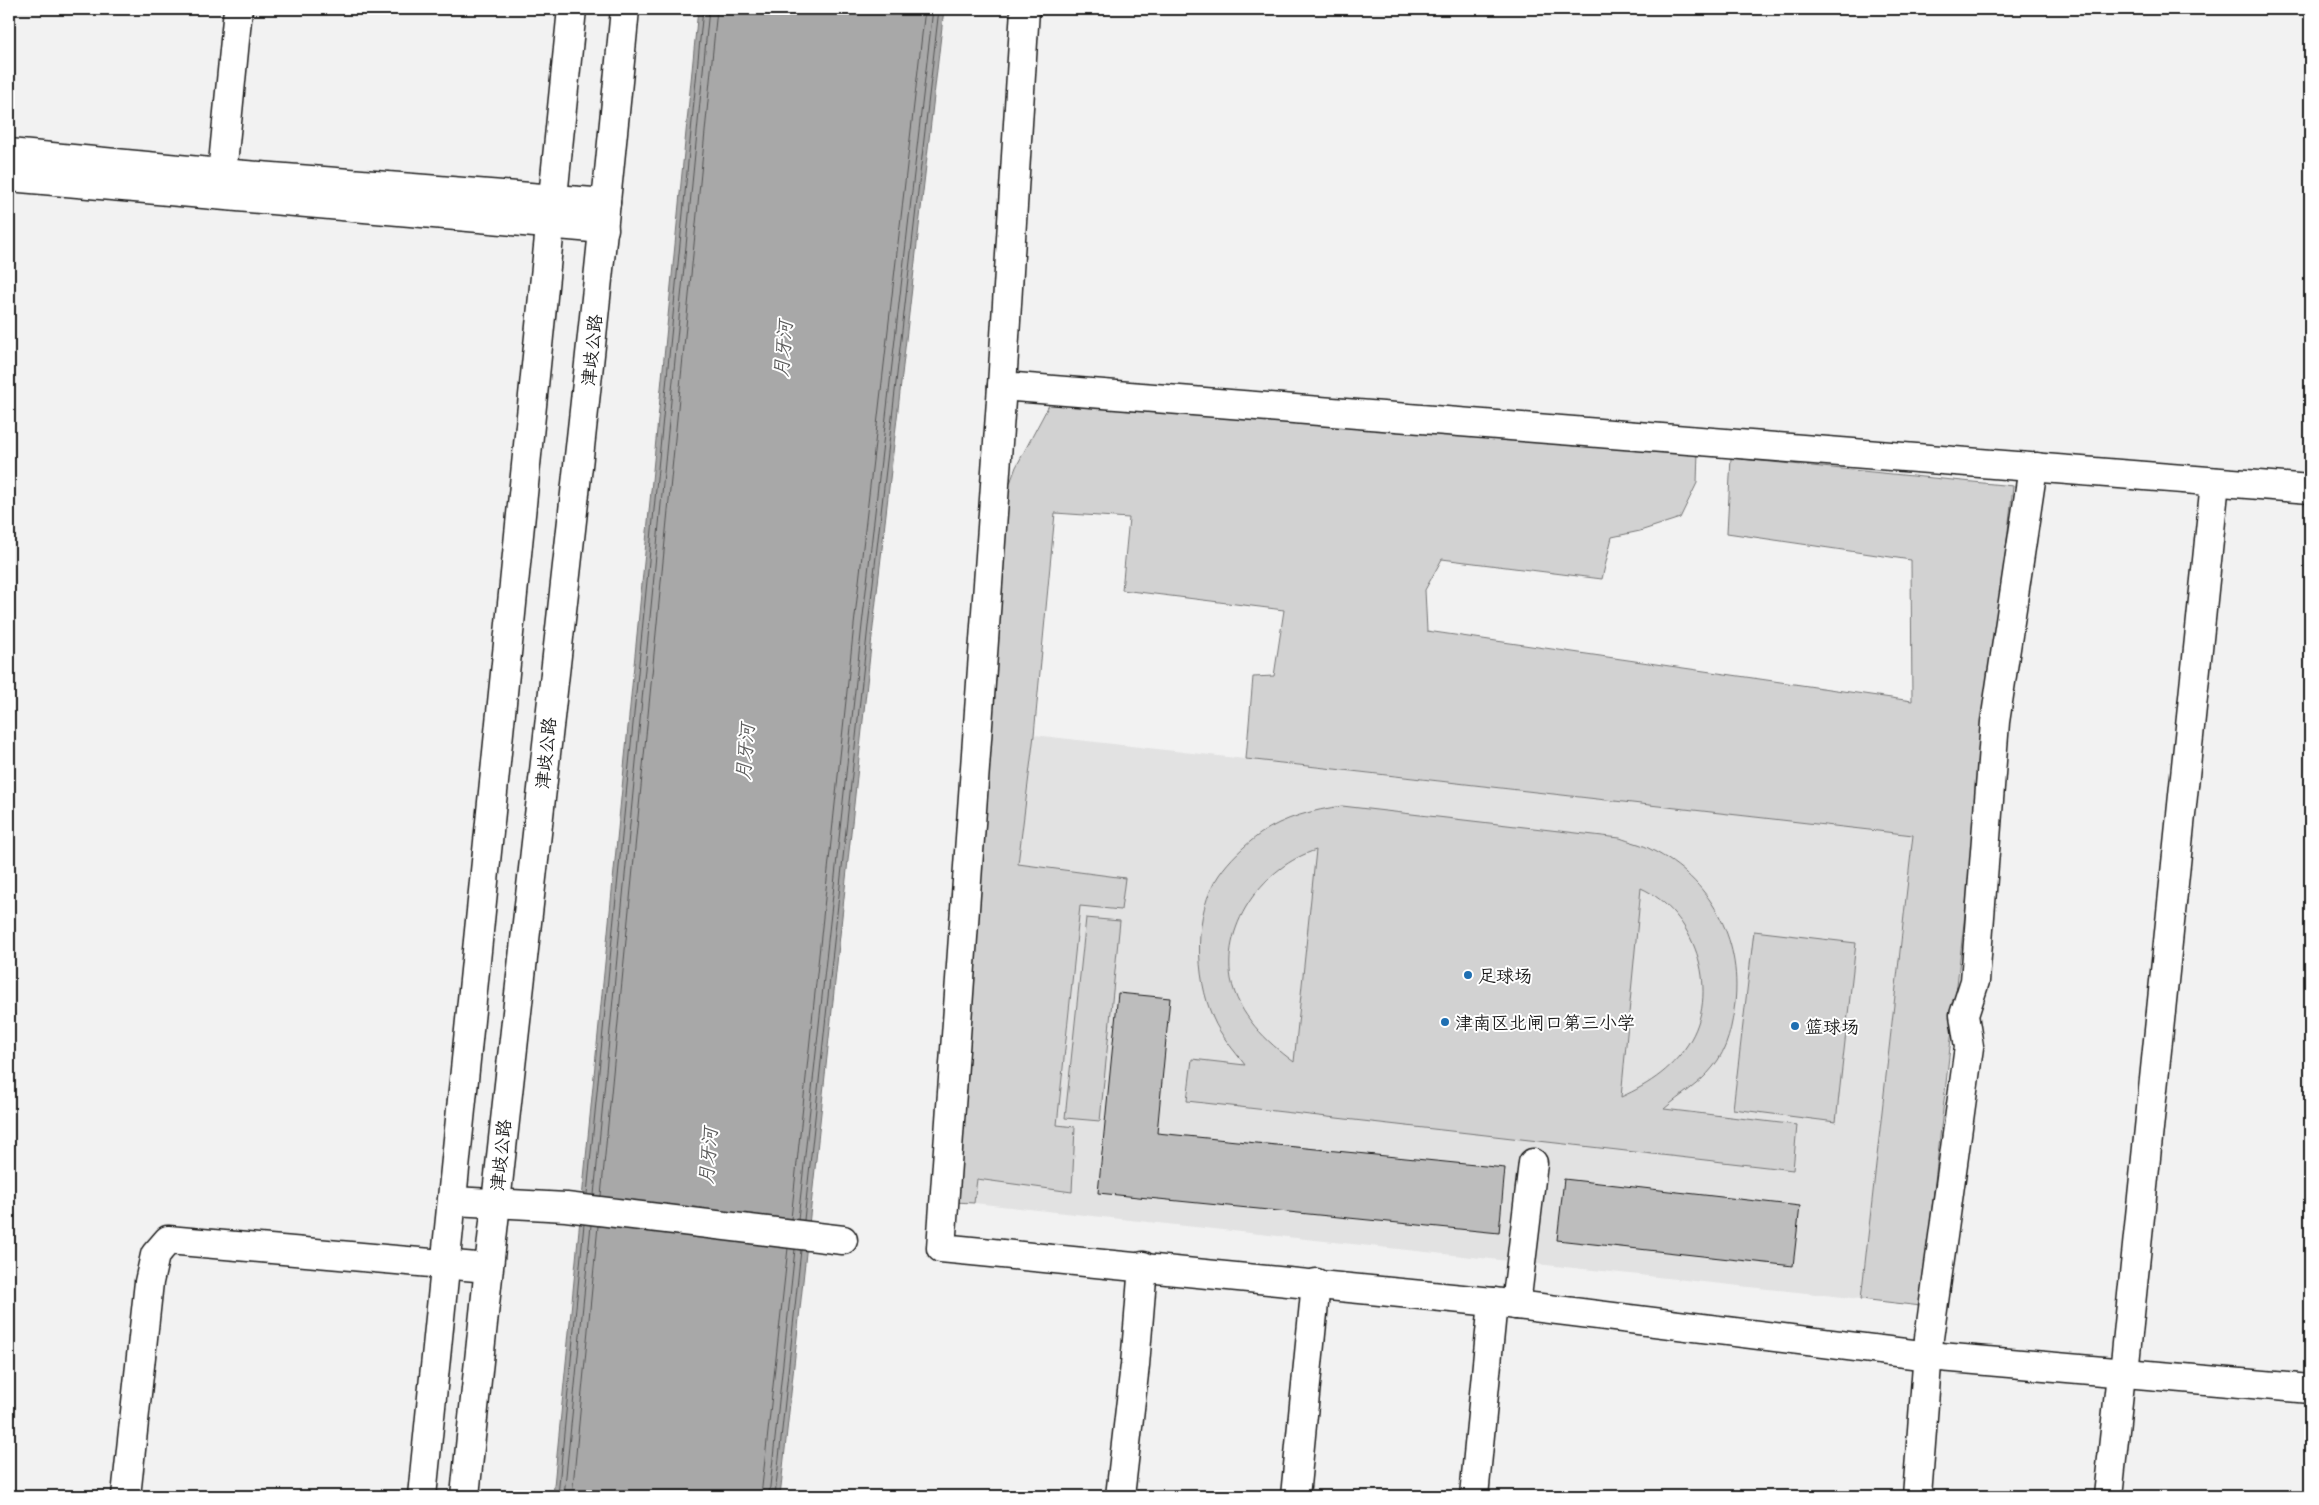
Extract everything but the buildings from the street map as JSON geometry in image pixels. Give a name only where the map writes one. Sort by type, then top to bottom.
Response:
[{"type":"street","points":[[220,184],[238,9]]},
{"type":"street","points":[[422,1496],[572,9]]},
{"type":"street","name":"津歧公路","points":[[465,1496],[495,1202],[606,216],[625,9]]},
{"type":"street","points":[[1025,9],[1002,386],[941,1248],[1143,1266],[1505,1303],[1929,1356],[2310,1389]]},
{"type":"street","points":[[9,153],[220,184]]},
{"type":"street","points":[[9,177],[220,184],[606,216]]},
{"type":"street","points":[[1002,386],[2310,489]]},
{"type":"street","points":[[1917,1496],[1929,1338],[1969,1047],[1964,1015],[1975,982],[1996,722],[2032,474],[2037,467]]},
{"type":"street","points":[[2108,1496],[2120,1383],[2124,1373],[2215,482]]},
{"type":"street","points":[[1474,1496],[1505,1303],[1533,1163]]},
{"type":"street","points":[[453,1201],[566,1207],[844,1240]]},
{"type":"street","points":[[126,1496],[149,1282],[155,1255],[168,1240],[488,1268]]},
{"type":"street","points":[[1120,1496],[1136,1365],[1143,1266]]},
{"type":"street","points":[[1295,1496],[1316,1283]]},
{"type":"shaded area","points":[[1057,390],[1698,451],[1697,483],[1680,518],[1640,531],[1612,537],[1602,579],[1442,559],[1425,590],[1427,631],[1912,701],[1911,560],[1727,533],[1731,458],[2013,486],[1921,1306],[1861,1299],[1913,835],[1246,759],[1253,677],[1274,676],[1284,610],[1122,590],[1129,518],[1055,513],[1034,735],[1018,864],[1125,878],[1121,910],[1080,906],[1057,1125],[1075,1127],[1072,1192],[977,1179],[974,1203],[954,1202],[1003,502],[1016,467]]},
{"type":"shaded area","name":"津南区北闸口第三小学","points":[[1034,735],[1913,835],[1861,1299],[974,1203]]},
{"type":"shaded area","points":[[1342,806],[1620,838],[1648,848],[1673,862],[1706,894],[1718,913],[1727,934],[1733,956],[1736,979],[1732,1020],[1728,1036],[1718,1060],[1702,1079],[1664,1109],[1797,1125],[1793,1170],[1187,1101],[1192,1059],[1245,1065],[1216,1024],[1207,1002],[1203,984],[1200,964],[1201,926],[1211,890],[1219,875],[1228,864],[1243,848],[1269,828],[1310,812]],"holes":[[[1316,850],[1294,1062],[1274,1046],[1247,1016],[1240,1004],[1231,979],[1230,958],[1233,937],[1240,917],[1251,899],[1264,883],[1280,869],[1297,858]],[[1641,888],[1660,899],[1688,933],[1697,953],[1702,975],[1703,997],[1699,1019],[1685,1049],[1661,1074],[1621,1097]]]},
{"type":"shaded area","points":[[1086,918],[1120,921],[1100,1121],[1065,1118]]},
{"type":"shaded area","name":"篮球场","points":[[1754,931],[1856,943],[1836,1122],[1733,1109]]},
{"type":"water","name":"月牙河","points":[[698,9],[944,9],[873,627],[780,1496],[553,1496]]},
{"type":"place","name":"足球场","points":[[1468,975]]},
{"type":"place","name":"津南区北闸口第三小学","points":[[1445,1022]]},
{"type":"place","name":"篮球场","points":[[1795,1026]]}]
